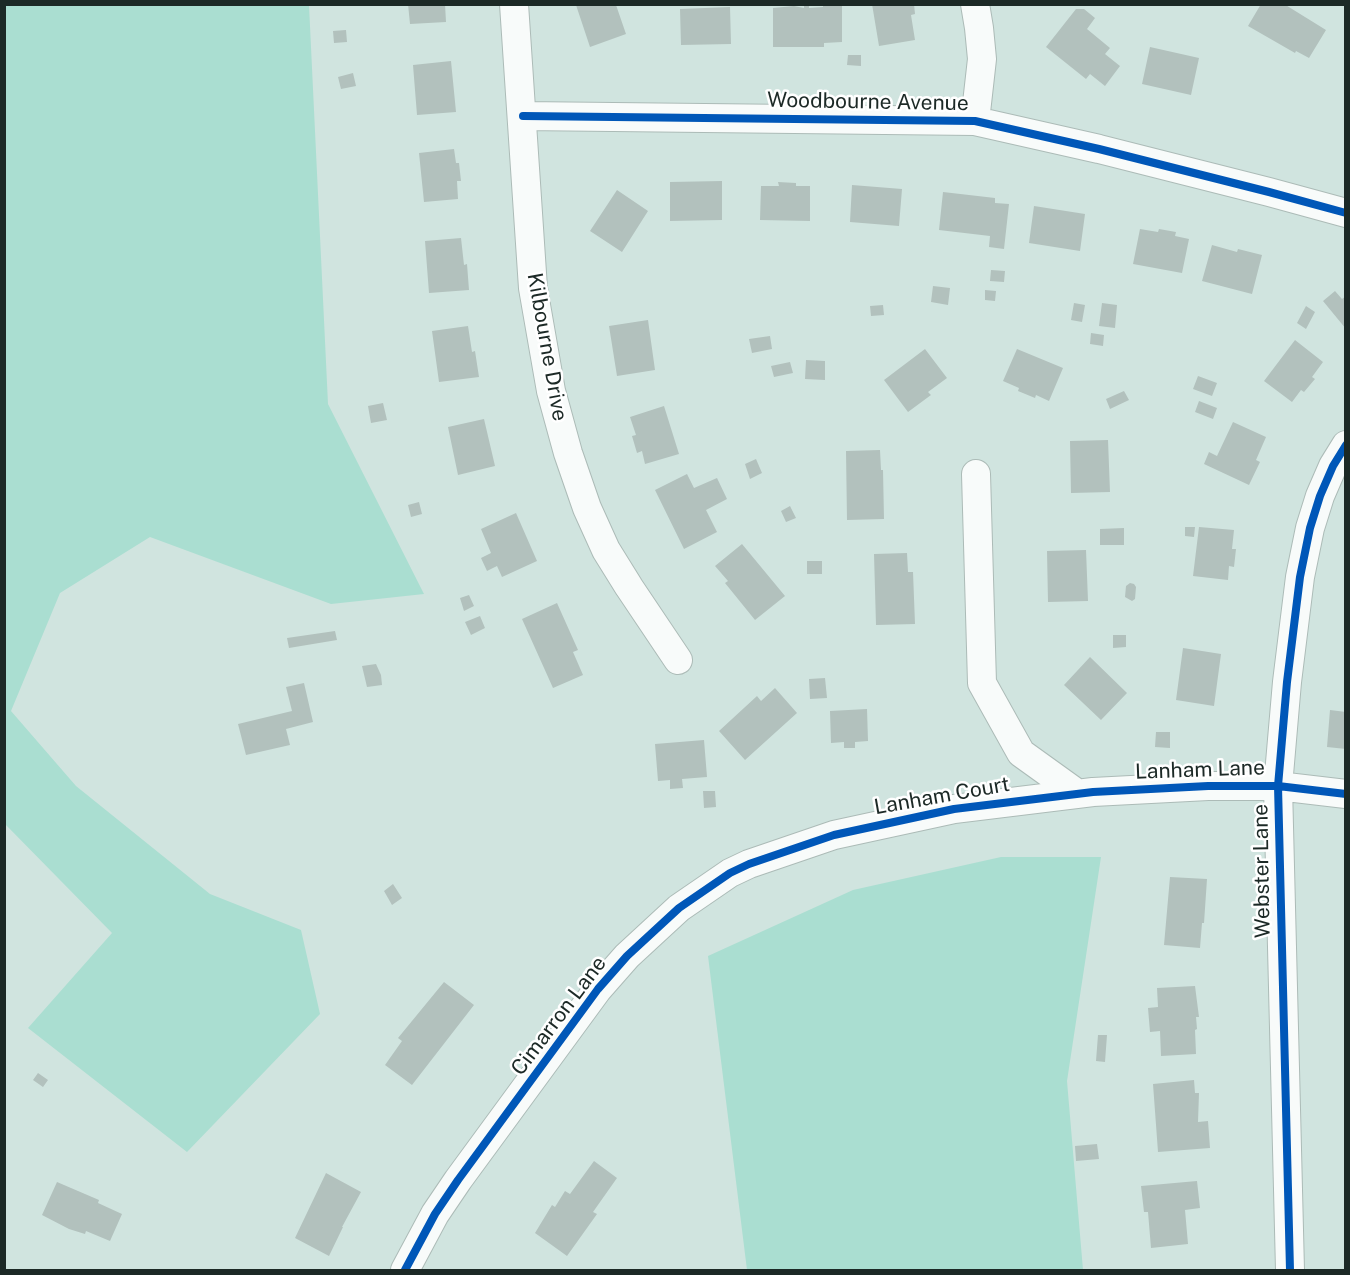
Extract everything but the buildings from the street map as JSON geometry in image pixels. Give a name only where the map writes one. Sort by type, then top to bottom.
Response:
[{"type":"street","name":"Kilbourne Drive","points":[[514,4],[533,288],[551,391],[568,453],[587,507],[606,550],[678,660]]},
{"type":"street","points":[[975,4],[980,28],[981,59],[975,121]]},
{"type":"street","name":"Woodbourne Avenue","points":[[523,116],[975,121],[1099,149],[1346,213]]},
{"type":"street","name":"Webster Lane","points":[[1290,1270],[1278,786],[1287,682],[1300,577],[1310,528],[1320,496],[1333,466],[1346,445]]},
{"type":"street","points":[[976,474],[982,683],[1021,753],[1067,795]]},
{"type":"street","name":"Lanham Lane","points":[[1067,795],[1197,787],[1278,786],[1346,794]]},
{"type":"street","name":"Lanham Court","points":[[834,835],[928,813],[1067,795]]},
{"type":"street","name":"Cimarron Lane","points":[[405,1270],[435,1214],[458,1180],[598,989],[627,956],[679,908],[730,873],[749,864],[834,835]]},
{"type":"green space","points":[[5,4],[309,5],[328,404],[424,594],[331,604],[150,537],[60,593],[11,711],[76,786],[210,894],[301,930],[320,1014],[187,1152],[28,1028],[112,933],[5,824]]},
{"type":"green space","points":[[1001,857],[1101,857],[1067,1081],[1083,1270],[747,1270],[708,956],[853,890]]},
{"type":"cycle path","points":[[523,116],[975,121],[1099,149],[1346,213]]},
{"type":"cycle path","points":[[1290,1270],[1278,786],[1287,682],[1300,577],[1310,528],[1320,496],[1333,466],[1346,445]]},
{"type":"cycle path","points":[[405,1270],[435,1214],[458,1180],[598,989],[627,956],[679,908],[730,873],[749,864],[834,835],[954,809],[1093,792],[1208,786],[1278,786],[1346,794]]}]
